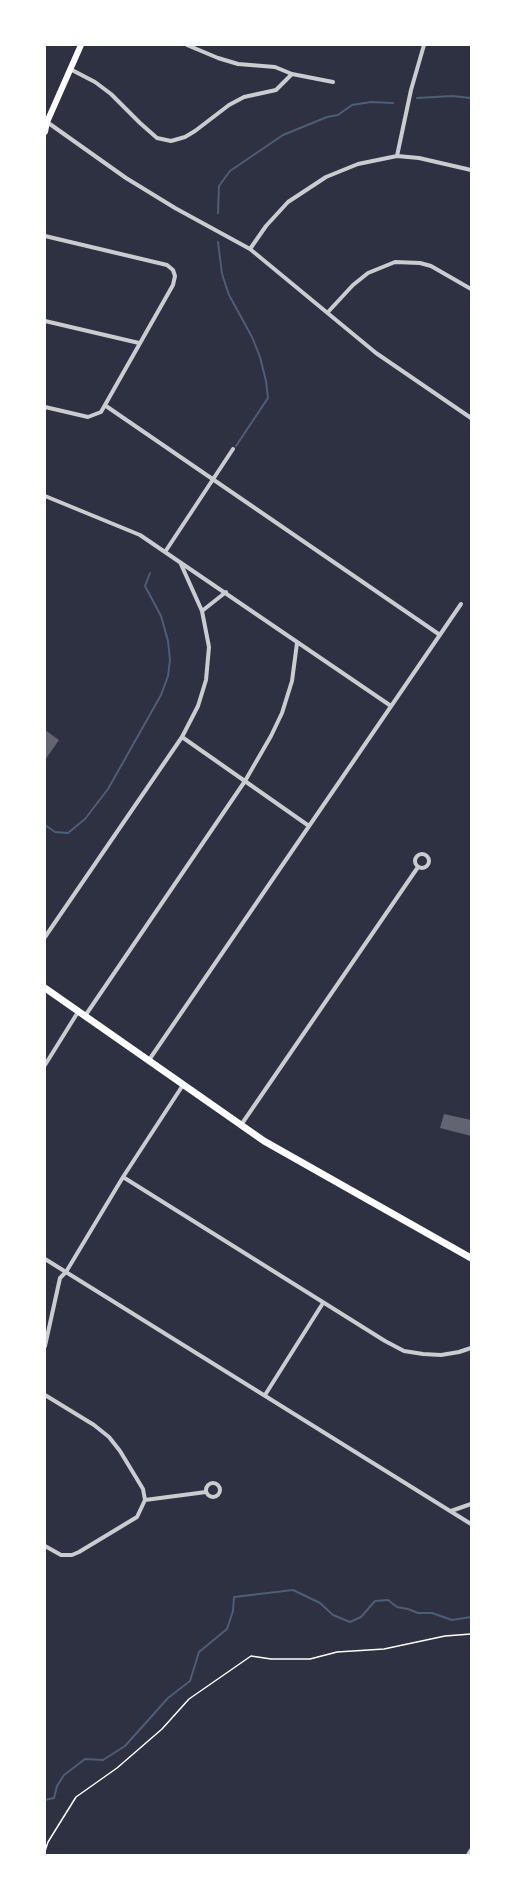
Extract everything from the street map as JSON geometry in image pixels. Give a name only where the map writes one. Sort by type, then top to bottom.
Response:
[{"type":"highway","points":[[45,988],[283,1152],[471,1258]]},
{"type":"main road","points":[[45,132],[47,122],[81,45]]},
{"type":"street","points":[[187,45],[238,64],[275,67],[292,74],[333,82]]},
{"type":"street","points":[[397,156],[408,99],[424,45]]},
{"type":"street","points":[[70,69],[95,82],[111,94],[157,138],[171,141],[195,131],[229,105],[244,97],[276,90],[292,74]]},
{"type":"street","points":[[47,122],[126,178],[250,249],[376,353],[471,418]]},
{"type":"street","points":[[250,249],[266,226],[288,202],[326,177],[358,164],[397,156],[419,158],[471,170]]},
{"type":"street","points":[[45,236],[170,266],[175,280],[106,406],[98,414],[88,417],[45,407]]},
{"type":"street","points":[[328,312],[353,285],[368,273],[395,262],[431,266],[471,289]]},
{"type":"street","points":[[45,321],[139,343]]},
{"type":"street","points":[[106,406],[440,635]]},
{"type":"street","points":[[165,552],[233,449]]},
{"type":"street","points":[[45,496],[140,535],[391,706]]},
{"type":"street","points":[[45,937],[182,737],[198,706],[207,672],[209,647],[201,611],[180,562]]},
{"type":"street","points":[[201,611],[226,592]]},
{"type":"street","points":[[148,1061],[461,604]]},
{"type":"street","points":[[85,1016],[245,781],[271,736],[282,713],[292,681],[297,643]]},
{"type":"street","points":[[182,737],[309,826]]},
{"type":"street","points":[[241,1125],[418,867]]},
{"type":"street","points":[[45,1065],[78,1011]]},
{"type":"street","points":[[45,1347],[60,1278],[66,1272],[123,1177],[183,1085]]},
{"type":"street","points":[[123,1177],[385,1341],[404,1350],[423,1354],[441,1355],[471,1348]]},
{"type":"street","points":[[45,1259],[471,1524]]},
{"type":"street","points":[[265,1395],[323,1303]]},
{"type":"street","points":[[45,1395],[94,1425],[109,1437],[143,1489],[145,1500],[137,1516],[80,1552],[61,1555],[45,1546]]},
{"type":"street","points":[[145,1500],[206,1492]]},
{"type":"street","points":[[451,1511],[471,1504]]},
{"type":"street","points":[[468,1855],[471,1850]]},
{"type":"path","points":[[45,1851],[48,1842],[76,1797],[117,1768],[162,1729],[189,1699],[251,1656],[271,1659],[310,1659],[337,1653],[384,1649],[445,1636],[471,1634]]},
{"type":"building","points":[[45,730],[59,740],[45,760]]},
{"type":"building","points":[[444,1114],[471,1120],[471,1136],[440,1128]]},
{"type":"waterway","points":[[417,98],[452,96],[471,98]]},
{"type":"waterway","points":[[218,213],[219,186],[230,171],[283,135],[327,117],[338,115],[352,105],[371,102],[393,103]]},
{"type":"waterway","points":[[218,242],[222,274],[229,295],[260,357],[268,398],[236,446]]},
{"type":"waterway","points":[[45,825],[55,832],[68,833],[85,819],[108,789],[161,695],[168,676],[170,660],[168,641],[161,616],[145,586],[150,573]]},
{"type":"waterway","points":[[45,1800],[54,1798],[57,1786],[64,1775],[85,1759],[103,1760],[125,1746],[168,1698],[190,1681],[199,1652],[227,1629],[233,1611],[234,1597],[293,1590],[320,1603],[333,1615],[350,1622],[361,1617],[375,1601],[388,1600],[397,1607],[418,1613],[432,1613],[452,1620],[471,1617]]}]
